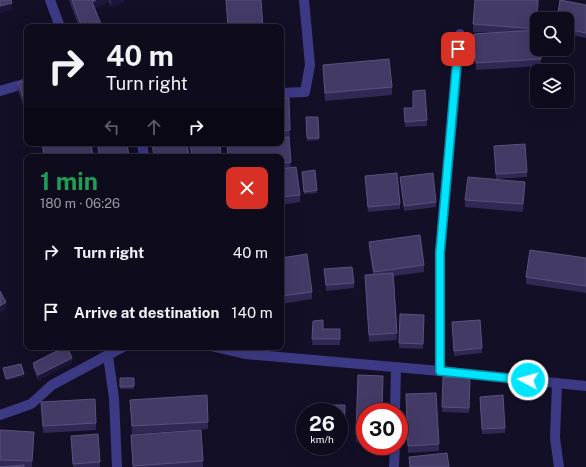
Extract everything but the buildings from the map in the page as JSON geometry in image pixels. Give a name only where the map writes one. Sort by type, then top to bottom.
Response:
[{"type":"street","points":[[50,0],[59,24]]},
{"type":"street","points":[[284,93],[305,92],[310,65],[304,0]]},
{"type":"street","points":[[440,371],[440,253],[460,34]]},
{"type":"street","points":[[0,91],[24,84]]},
{"type":"street","points":[[0,415],[31,404],[52,385],[118,350]]},
{"type":"street","points":[[228,350],[245,354],[440,371],[586,386]]},
{"type":"street","points":[[108,356],[114,398],[117,467]]},
{"type":"street","points":[[395,403],[396,367]]},
{"type":"street","points":[[557,383],[555,438],[559,467]]},
{"type":"street","points":[[394,455],[394,467]]},
{"type":"route","points":[[458,49],[440,253],[440,371],[528,380]]}]
